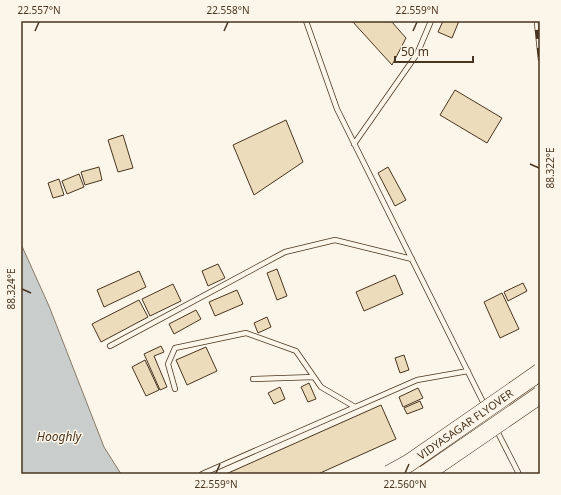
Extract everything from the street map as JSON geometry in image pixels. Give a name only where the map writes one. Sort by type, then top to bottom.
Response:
[{"type":"highway","name":"VIDYASAGAR FLYOVER","points":[[389,474],[409,463],[540,372]]},
{"type":"highway","name":"VIDYASAGAR FLYOVER","points":[[425,474],[540,395]]},
{"type":"lane","points":[[306,21],[337,110],[488,412]]},
{"type":"lane","points":[[354,144],[417,54],[431,21]]},
{"type":"lane","points":[[110,346],[285,252],[335,240],[412,259]]},
{"type":"lane","points":[[176,389],[168,364],[175,348],[246,333],[296,351],[321,387],[355,407]]},
{"type":"lane","points":[[202,474],[417,380],[468,371]]},
{"type":"lane","points":[[253,379],[314,377]]},
{"type":"lane","points":[[492,419],[519,474]]},
{"type":"water","name":"Hooghly","points":[[21,244],[49,306],[104,447],[121,474],[21,474]]},
{"type":"building","points":[[352,21],[391,21],[406,38],[392,65]]},
{"type":"building","points":[[443,21],[459,21],[452,38],[438,32]]},
{"type":"building","points":[[455,90],[502,118],[487,143],[440,115]]},
{"type":"building","points":[[286,120],[303,162],[254,195],[233,145]]},
{"type":"building","points":[[123,135],[133,168],[118,172],[108,140]]},
{"type":"building","points":[[99,167],[102,180],[85,185],[81,172]]},
{"type":"building","points":[[388,167],[406,200],[395,206],[378,173]]},
{"type":"building","points":[[79,174],[84,187],[67,194],[62,181]]},
{"type":"building","points":[[59,179],[64,195],[53,198],[48,183]]},
{"type":"building","points":[[218,264],[225,278],[208,286],[202,271]]},
{"type":"building","points":[[277,269],[287,296],[277,300],[267,273]]},
{"type":"building","points":[[139,271],[146,287],[104,307],[97,290]]},
{"type":"building","points":[[395,275],[403,294],[364,311],[356,292]]},
{"type":"building","points":[[523,283],[527,291],[508,301],[504,292]]},
{"type":"building","points":[[173,284],[181,301],[150,316],[142,299]]},
{"type":"building","points":[[237,290],[243,304],[215,316],[209,302]]},
{"type":"building","points":[[502,293],[519,329],[500,338],[484,302]]},
{"type":"building","points":[[139,300],[148,317],[101,342],[92,324]]},
{"type":"building","points":[[196,310],[201,319],[174,334],[169,324]]},
{"type":"building","points":[[267,317],[271,327],[258,333],[254,323]]},
{"type":"building","points":[[161,346],[164,352],[154,356],[167,387],[160,390],[144,354]]},
{"type":"building","points":[[206,347],[217,371],[187,385],[176,360]]},
{"type":"building","points":[[404,355],[409,370],[400,373],[395,358]]},
{"type":"building","points":[[145,360],[159,390],[146,396],[132,367]]},
{"type":"building","points":[[309,383],[316,399],[308,402],[301,387]]},
{"type":"building","points":[[280,387],[285,399],[274,404],[268,393]]},
{"type":"building","points":[[418,388],[423,398],[403,407],[399,397]]},
{"type":"building","points":[[420,401],[423,408],[407,414],[404,408]]},
{"type":"building","points":[[381,405],[396,439],[318,474],[226,474]]},
{"type":"railway","points":[[536,21],[540,59]]}]
